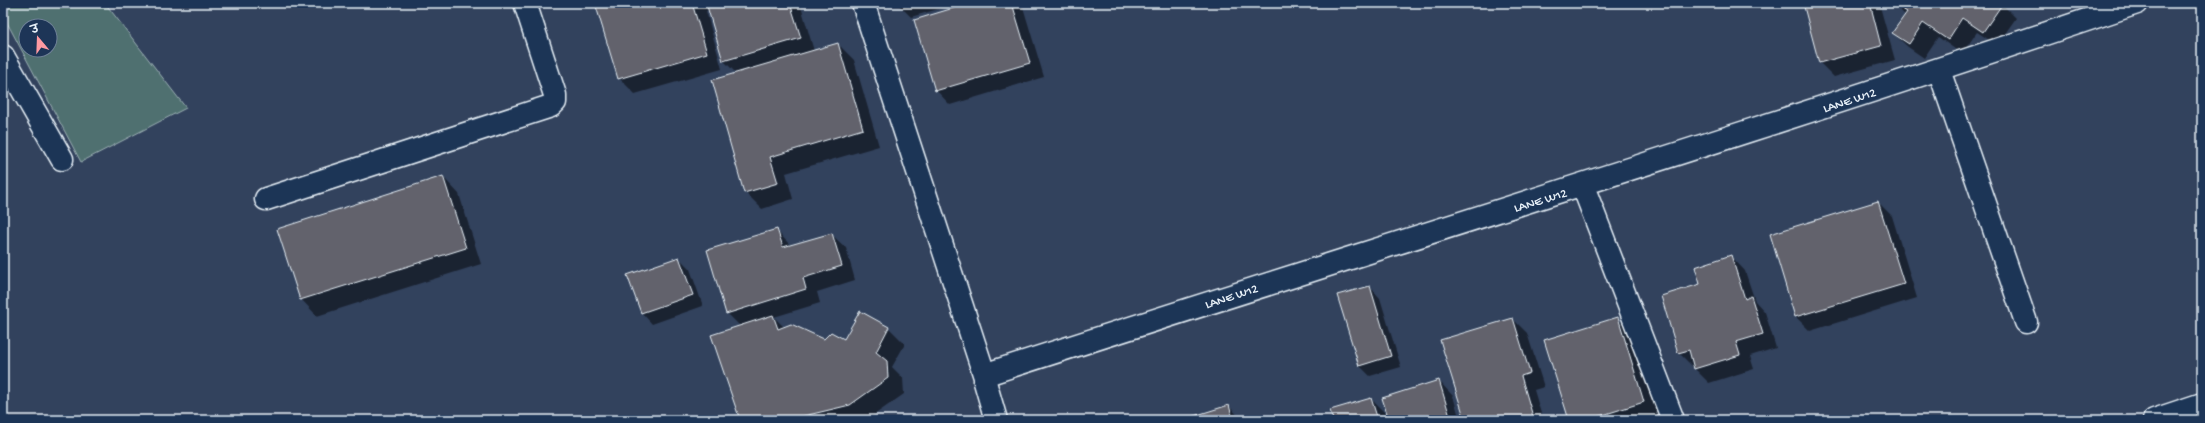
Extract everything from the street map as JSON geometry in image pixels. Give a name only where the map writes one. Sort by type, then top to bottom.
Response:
[{"type":"street","points":[[266,199],[551,106],[555,102],[555,96],[525,3]]},
{"type":"street","points":[[864,3],[985,377],[985,386],[996,420]]},
{"type":"street","name":"LANE W12","points":[[985,377],[993,372],[1266,284],[1583,186],[1938,70],[2137,3]]},
{"type":"street","points":[[3,56],[62,159]]},
{"type":"street","points":[[1938,70],[2026,322]]},
{"type":"street","points":[[1583,186],[1672,420]]},
{"type":"street","points":[[2154,420],[2202,404]]},
{"type":"green space","points":[[3,3],[105,3],[186,108],[81,162],[26,58],[58,58],[58,18],[18,18],[18,43],[3,15]]},
{"type":"building","points":[[595,3],[692,3],[707,53],[618,79]]},
{"type":"building","points":[[717,3],[790,3],[801,38],[723,61],[707,6]]},
{"type":"building","points":[[970,3],[1012,3],[1030,63],[935,91],[914,20]]},
{"type":"building","points":[[1803,3],[1870,3],[1881,46],[1819,63]]},
{"type":"building","points":[[1893,3],[2003,3],[1983,32],[1962,18],[1948,40],[1923,23],[1909,44],[1892,33],[1907,12]]},
{"type":"building","points":[[838,43],[863,129],[770,157],[778,183],[744,193],[712,80]]},
{"type":"building","points":[[443,176],[466,248],[300,300],[277,229]]},
{"type":"building","points":[[1878,201],[1904,284],[1795,317],[1770,234]]},
{"type":"building","points":[[777,229],[783,247],[832,233],[842,266],[803,278],[806,289],[726,314],[707,250]]},
{"type":"building","points":[[1731,255],[1745,299],[1751,296],[1763,334],[1736,342],[1740,355],[1694,369],[1689,350],[1678,353],[1661,296],[1700,284],[1695,267]]},
{"type":"building","points":[[679,257],[693,295],[641,313],[627,275]]},
{"type":"building","points":[[1370,286],[1391,356],[1359,366],[1337,295]]},
{"type":"building","points":[[860,311],[889,327],[876,352],[887,361],[888,378],[850,405],[804,416],[805,420],[740,420],[711,335],[773,315],[778,329],[791,324],[824,339],[831,332],[844,339]]},
{"type":"building","points":[[1618,317],[1644,402],[1587,420],[1569,420],[1544,340]]},
{"type":"building","points":[[1513,318],[1530,373],[1521,376],[1534,420],[1465,420],[1440,340]]},
{"type":"building","points":[[1439,380],[1451,420],[1389,420],[1382,398]]},
{"type":"building","points":[[1371,398],[1378,420],[1333,420],[1330,410]]},
{"type":"building","points":[[1229,405],[1233,420],[1181,420]]}]
